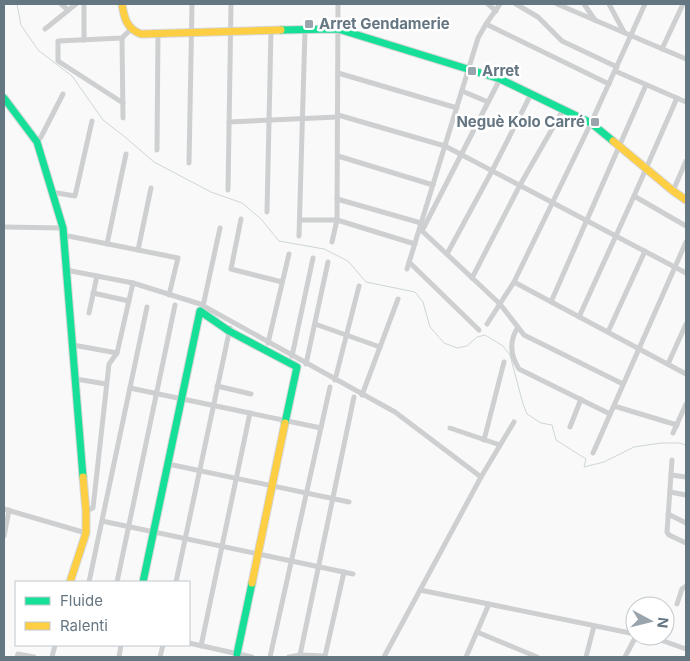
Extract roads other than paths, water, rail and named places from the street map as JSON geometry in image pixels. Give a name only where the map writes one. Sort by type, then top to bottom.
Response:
[{"type":"street","points":[[61,4],[68,10]]},
{"type":"street","points":[[45,28],[76,4]]},
{"type":"street","points":[[84,4],[84,40]]},
{"type":"street","points":[[122,4],[124,19],[128,26],[136,33],[141,34],[338,29],[500,79],[591,123],[686,200]]},
{"type":"street","points":[[189,162],[192,4]]},
{"type":"street","points":[[228,190],[231,4]]},
{"type":"street","points":[[332,242],[338,220],[338,4]]},
{"type":"street","points":[[488,4],[496,11]]},
{"type":"street","points":[[407,270],[478,38],[500,4]]},
{"type":"street","points":[[516,4],[538,17],[562,41],[646,84],[686,102]]},
{"type":"street","points":[[557,4],[686,59]]},
{"type":"street","points":[[584,4],[595,20]]},
{"type":"street","points":[[609,4],[624,33]]},
{"type":"street","points":[[662,49],[683,4]]},
{"type":"street","points":[[487,324],[514,282],[553,203],[631,36],[643,5]]},
{"type":"street","points":[[486,24],[609,84]]},
{"type":"street","points":[[123,103],[58,61],[58,41],[122,38],[132,29]]},
{"type":"street","points":[[299,236],[305,30]]},
{"type":"street","points":[[267,212],[271,31]]},
{"type":"street","points":[[157,150],[158,33]]},
{"type":"street","points":[[122,38],[123,118]]},
{"type":"street","points":[[338,73],[457,108]]},
{"type":"street","points":[[421,228],[500,79]]},
{"type":"street","points":[[551,302],[646,84]]},
{"type":"street","points":[[462,91],[488,102]]},
{"type":"street","points":[[37,142],[64,94]]},
{"type":"street","points":[[447,254],[531,94]]},
{"type":"street","points":[[4,98],[37,142],[63,232],[86,511],[86,532],[70,581]]},
{"type":"street","points":[[579,317],[677,98]]},
{"type":"street","points":[[472,278],[520,185],[563,110]]},
{"type":"street","points":[[229,122],[338,116],[445,146],[686,273]]},
{"type":"street","points":[[51,192],[75,196],[92,121]]},
{"type":"street","points":[[107,244],[126,154]]},
{"type":"street","points":[[338,156],[433,185]]},
{"type":"street","points":[[673,191],[686,161]]},
{"type":"street","points":[[138,250],[151,188]]},
{"type":"street","points":[[634,196],[686,226]]},
{"type":"street","points":[[338,199],[421,228],[500,304],[524,335],[623,384]]},
{"type":"street","points":[[241,219],[231,269],[282,282]]},
{"type":"street","points":[[300,220],[338,220],[415,244]]},
{"type":"street","points":[[4,227],[63,232],[107,244],[178,258],[169,294]]},
{"type":"street","points":[[203,306],[220,228]]},
{"type":"street","points":[[593,453],[686,242]]},
{"type":"street","points":[[608,332],[645,251]]},
{"type":"street","points":[[268,343],[289,254]]},
{"type":"street","points":[[292,356],[313,258]]},
{"type":"street","points":[[306,364],[328,262]]},
{"type":"street","points":[[409,262],[479,330]]},
{"type":"street","points":[[66,270],[133,283],[203,306],[395,412],[481,477]]},
{"type":"street","points":[[89,313],[97,276]]},
{"type":"street","points":[[514,282],[686,374]]},
{"type":"street","points":[[86,511],[93,508],[109,364],[117,353],[133,283]]},
{"type":"street","points":[[335,380],[359,286]]},
{"type":"street","points":[[93,293],[128,301]]},
{"type":"street","points":[[362,394],[398,299]]},
{"type":"street","points":[[117,581],[175,305]]},
{"type":"street","points":[[89,581],[147,307]]},
{"type":"street","points":[[143,581],[200,312],[229,331],[298,367],[237,654]]},
{"type":"street","points":[[176,581],[231,322]]},
{"type":"street","points":[[315,324],[380,346]]},
{"type":"street","points":[[668,364],[686,324]]},
{"type":"street","points":[[518,327],[511,343],[519,369],[610,414]]},
{"type":"street","points":[[73,345],[117,353]]},
{"type":"street","points":[[484,440],[504,362]]},
{"type":"street","points":[[76,379],[106,384]]},
{"type":"street","points":[[218,386],[251,394]]},
{"type":"street","points":[[270,657],[330,387]]},
{"type":"street","points":[[130,388],[321,428]]},
{"type":"street","points":[[300,655],[354,397]]},
{"type":"street","points":[[570,427],[581,399]]},
{"type":"street","points":[[673,433],[686,404]]},
{"type":"street","points":[[614,406],[677,425]]},
{"type":"street","points":[[201,646],[250,413]]},
{"type":"street","points":[[384,657],[481,477],[514,422]]},
{"type":"street","points":[[450,428],[500,445]]},
{"type":"street","points":[[672,460],[667,532],[669,535],[686,543]]},
{"type":"street","points":[[168,464],[349,502]]},
{"type":"street","points":[[671,475],[686,477]]},
{"type":"street","points":[[670,492],[686,494]]},
{"type":"street","points":[[4,536],[7,510],[86,532]]},
{"type":"street","points":[[668,514],[686,523]]},
{"type":"street","points":[[102,521],[353,574]]},
{"type":"street","points":[[290,657],[300,655],[325,656],[344,572]]},
{"type":"street","points":[[677,604],[682,589],[686,586]]},
{"type":"street","points":[[420,590],[625,633]]},
{"type":"street","points":[[466,657],[489,604]]},
{"type":"street","points":[[586,657],[594,626]]},
{"type":"street","points":[[477,632],[528,656],[536,657]]},
{"type":"street","points":[[190,643],[252,657]]},
{"type":"street","points":[[17,657],[18,654],[34,657]]},
{"type":"street","points":[[626,656],[634,657]]},
{"type":"waterway","points":[[17,4],[21,25],[38,50],[72,76],[103,120],[154,162],[211,192],[242,203],[261,219],[279,241],[324,249],[348,261],[366,282],[415,292],[423,302],[430,327],[444,343],[457,348],[467,346],[477,337],[485,335],[503,346],[510,355],[527,414],[541,423],[552,425],[556,440],[586,459],[584,467],[604,462],[634,447],[661,443],[686,445]]},
{"type":"place","name":"Arret Gendamerie","points":[[309,24]]},
{"type":"place","name":"Arret","points":[[472,71]]},
{"type":"place","name":"Neguè Kolo Carré","points":[[595,122]]}]
